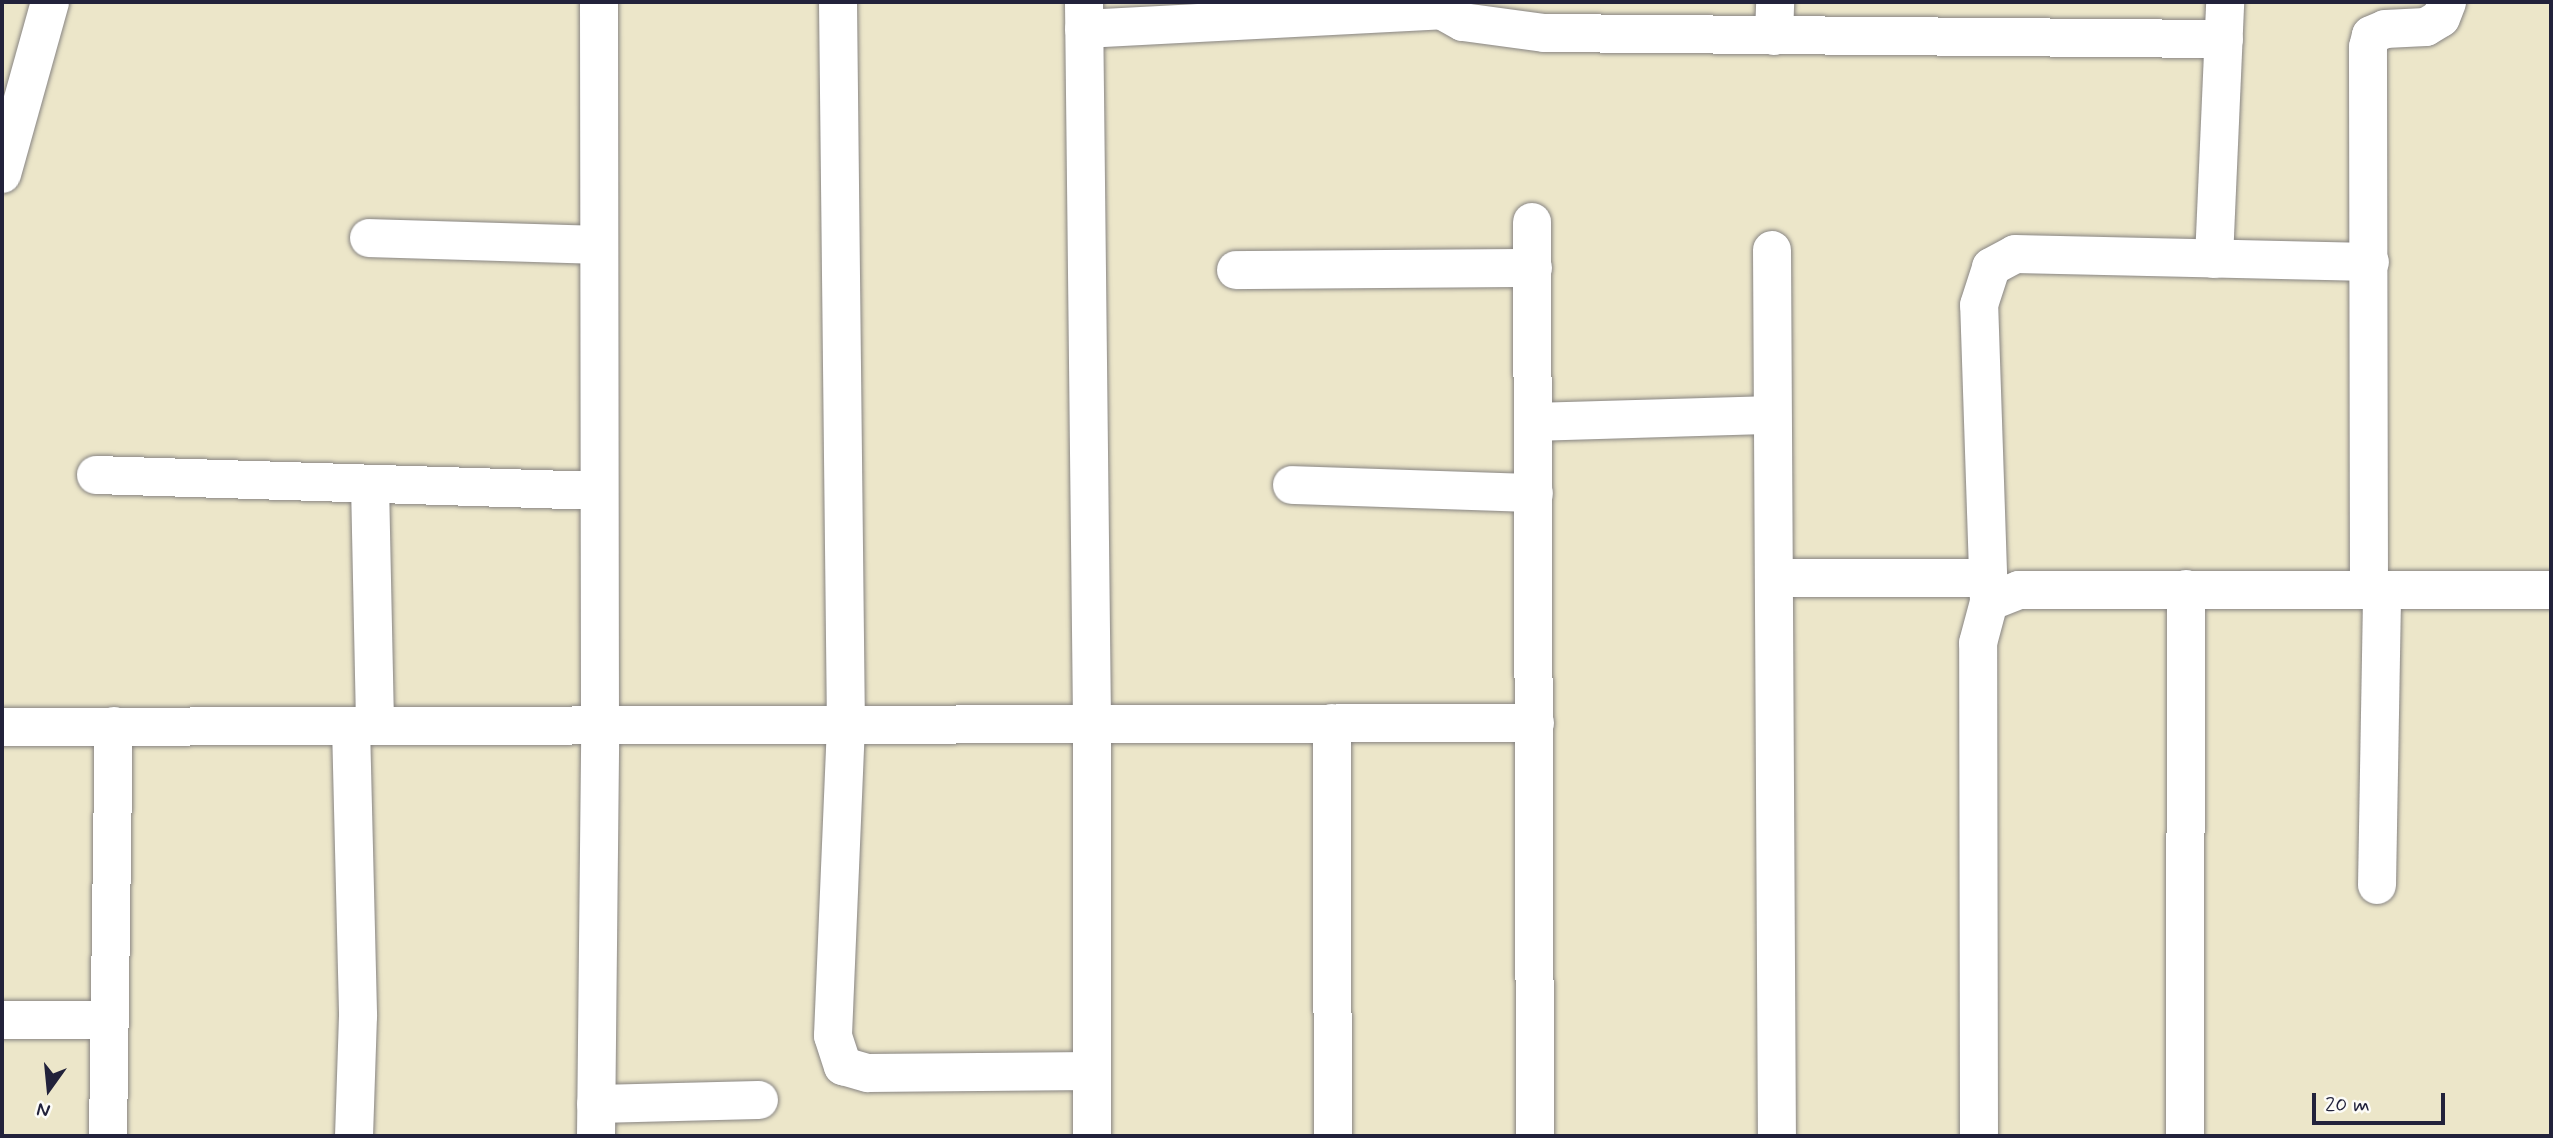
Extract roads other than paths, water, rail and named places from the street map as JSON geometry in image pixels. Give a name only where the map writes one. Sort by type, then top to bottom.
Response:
[{"type":"street","points":[[2,174],[18,57],[50,2]]},
{"type":"street","points":[[599,2],[600,725],[596,1120],[759,1100]]},
{"type":"street","points":[[838,2],[846,725],[833,1036],[844,1066],[868,1073],[1092,1072]]},
{"type":"street","points":[[2214,259],[2225,2]]},
{"type":"street","points":[[2377,885],[2368,47],[2371,35],[2385,29],[2426,27],[2441,18],[2447,2]]},
{"type":"street","points":[[1091,1136],[1091,724],[1084,15],[1439,6],[1463,22],[1544,33],[1774,19],[2224,39]]},
{"type":"street","points":[[1532,222],[1535,1136]]},
{"type":"street","points":[[369,238],[599,246]]},
{"type":"street","points":[[1772,250],[1777,1136]]},
{"type":"street","points":[[1979,1136],[1978,643],[1988,590],[1979,305],[1991,267],[2015,254],[2370,262]]},
{"type":"street","points":[[1236,270],[1533,268]]},
{"type":"street","points":[[1534,422],[1772,415]]},
{"type":"street","points":[[96,475],[599,491]]},
{"type":"street","points":[[354,1136],[370,484]]},
{"type":"street","points":[[1292,485],[1534,493]]},
{"type":"street","points":[[1774,578],[1988,590],[2551,590]]},
{"type":"street","points":[[2185,1136],[2186,589]]},
{"type":"street","points":[[1332,723],[1333,1136]]},
{"type":"street","points":[[2,727],[1535,723]]},
{"type":"street","points":[[108,1136],[114,726]]},
{"type":"street","points":[[2,1020],[110,1020]]}]
